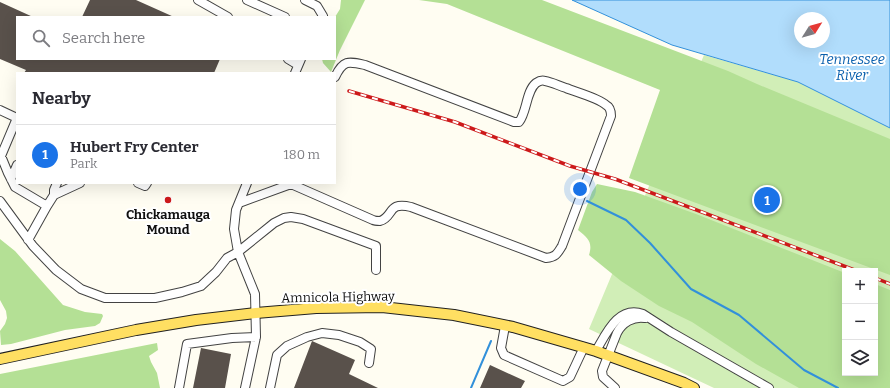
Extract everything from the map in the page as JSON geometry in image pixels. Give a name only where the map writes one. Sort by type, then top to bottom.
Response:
[{"type":"main road","name":"Amnicola Highway","points":[[0,359],[136,330],[196,320],[316,308],[382,307],[454,315],[505,326],[596,350],[683,386],[694,388]]},
{"type":"street","points":[[198,0],[226,16]]},
{"type":"street","points":[[247,0],[283,16]]},
{"type":"street","points":[[305,0],[317,6],[323,16]]},
{"type":"street","points":[[295,72],[300,62]]},
{"type":"street","points":[[239,203],[292,184],[373,220],[379,221],[386,217],[396,206],[403,205],[546,258],[557,254],[562,246],[611,116],[608,106],[600,101],[546,81],[537,82],[530,92],[522,118],[519,122],[514,122],[365,65],[347,63],[343,65],[336,76]]},
{"type":"street","points":[[0,110],[16,118]]},
{"type":"street","points":[[16,120],[1,156],[15,187],[47,206]]},
{"type":"street","points":[[11,179],[16,167]]},
{"type":"street","points":[[28,240],[54,195],[57,184]]},
{"type":"street","points":[[54,195],[78,184]]},
{"type":"street","points":[[245,388],[256,336],[255,294],[238,252],[234,229],[236,210],[248,184]]},
{"type":"street","points":[[0,201],[28,240],[56,270],[81,289],[105,298],[155,298],[201,286],[216,272],[227,258],[238,252],[274,223],[284,218],[303,219],[376,246],[376,270]]},
{"type":"street","points":[[596,350],[612,324],[621,316],[631,312],[638,312],[769,388]]},
{"type":"street","points":[[616,388],[603,377],[602,371],[616,333],[633,318],[650,319]]},
{"type":"street","points":[[505,326],[502,348],[504,355],[563,381],[570,377],[584,347]]},
{"type":"street","points":[[270,388],[277,355],[287,346],[307,337],[322,333],[339,335],[360,342],[371,349],[369,363]]},
{"type":"street","points":[[179,388],[187,344],[256,336]]},
{"type":"green space","points":[[341,0],[365,0],[336,60],[336,16],[340,9]]},
{"type":"green space","points":[[419,0],[542,0],[728,71],[890,139],[890,275],[878,271],[878,268],[871,268],[629,178],[660,90],[447,4]]},
{"type":"green space","points":[[704,55],[798,82],[890,128],[890,388],[714,388],[589,329]]},
{"type":"green space","points":[[322,60],[336,60],[331,72]]},
{"type":"green space","points":[[597,184],[635,192],[696,214],[842,272],[842,376],[878,376],[878,285],[890,290],[890,388],[799,388],[756,364],[692,322],[659,306],[621,281],[589,255],[590,243],[578,230],[592,192]]},
{"type":"green space","points":[[0,239],[15,251],[63,305],[85,312],[102,314],[103,316],[100,323],[95,326],[65,330],[11,344],[1,345],[0,331],[7,318],[6,311],[0,300]]},
{"type":"green space","points":[[157,343],[158,350],[149,356],[157,373],[160,388],[0,388],[0,374]]},
{"type":"water","name":"Tennessee River","points":[[572,0],[890,0],[890,128],[798,82],[672,45]]},
{"type":"building","points":[[90,0],[136,0],[172,16],[82,16]]},
{"type":"building","points":[[0,2],[31,16],[16,16],[16,60],[220,60],[214,72],[25,72],[26,70],[0,59]]},
{"type":"building","points":[[312,341],[355,360],[349,374],[378,388],[294,388]]},
{"type":"building","points":[[201,348],[231,354],[225,388],[193,388]]},
{"type":"building","points":[[490,365],[525,381],[521,388],[480,388]]},
{"type":"waterway","points":[[587,201],[626,220],[650,243],[691,289],[739,315],[804,370],[838,388]]},
{"type":"waterway","points":[[471,388],[491,341]]},
{"type":"railway","points":[[349,91],[455,122],[570,166],[615,179],[849,268]]},
{"type":"railway","points":[[878,279],[890,284]]},
{"type":"place","name":"Chickamauga Mound","points":[[168,200]]},
{"type":"place","name":"Hubert Fry Center","points":[[767,200]]}]
